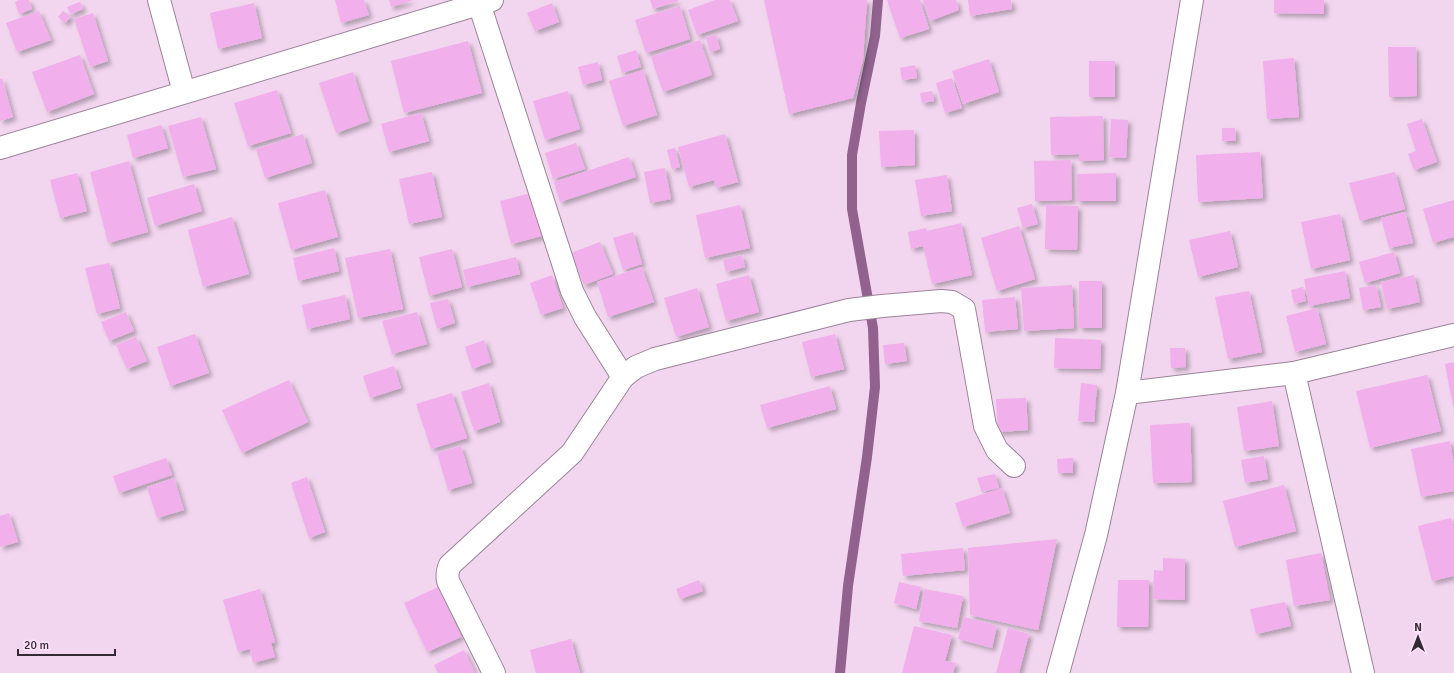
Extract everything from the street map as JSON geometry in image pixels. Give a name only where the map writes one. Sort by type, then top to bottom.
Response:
[{"type":"street","points":[[159,0],[184,92]]},
{"type":"street","points":[[1058,673],[1096,535],[1127,393],[1192,0]]},
{"type":"street","points":[[0,148],[483,1],[572,291],[585,317],[624,377]]},
{"type":"street","points":[[494,673],[448,581],[447,574],[450,565],[568,457],[624,377],[636,367],[655,359],[850,310],[941,301],[952,302],[964,309],[985,426],[997,450],[1014,466]]},
{"type":"street","points":[[1127,393],[1294,373],[1454,334]]},
{"type":"street","points":[[1294,373],[1363,673]]},
{"type":"building","points":[[19,0],[29,0],[32,9],[19,14],[15,2]]},
{"type":"building","points":[[335,0],[364,0],[369,15],[341,23]]},
{"type":"building","points":[[389,0],[413,0],[391,7]]},
{"type":"building","points":[[650,0],[678,0],[678,1],[653,9]]},
{"type":"building","points":[[715,0],[730,0],[738,21],[697,35],[688,10]]},
{"type":"building","points":[[764,0],[867,0],[863,60],[853,98],[789,114]]},
{"type":"building","points":[[887,0],[920,0],[929,29],[900,38]]},
{"type":"building","points":[[923,0],[956,0],[959,10],[930,21]]},
{"type":"building","points":[[968,0],[1011,0],[1012,9],[970,16]]},
{"type":"building","points":[[1274,0],[1324,0],[1324,14],[1274,13]]},
{"type":"building","points":[[80,2],[83,9],[71,14],[67,7]]},
{"type":"building","points":[[254,3],[262,38],[218,49],[210,13]]},
{"type":"building","points":[[552,3],[559,22],[535,31],[527,13]]},
{"type":"building","points":[[680,6],[690,39],[646,53],[635,20]]},
{"type":"building","points":[[39,11],[51,40],[17,52],[6,23]]},
{"type":"building","points":[[63,11],[71,17],[65,23],[58,17]]},
{"type":"building","points":[[93,13],[108,61],[90,67],[74,19]]},
{"type":"building","points":[[716,35],[720,49],[710,52],[706,37]]},
{"type":"building","points":[[700,40],[712,75],[663,92],[651,57]]},
{"type":"building","points":[[468,41],[482,93],[404,113],[391,61]]},
{"type":"building","points":[[1388,47],[1416,47],[1417,96],[1389,97]]},
{"type":"building","points":[[636,50],[641,67],[622,73],[617,56]]},
{"type":"building","points":[[80,55],[94,94],[47,112],[32,72]]},
{"type":"building","points":[[1294,58],[1299,117],[1267,119],[1263,61]]},
{"type":"building","points":[[989,59],[999,92],[963,104],[952,71]]},
{"type":"building","points":[[1089,61],[1115,61],[1115,97],[1089,97]]},
{"type":"building","points":[[598,62],[602,80],[583,85],[578,67]]},
{"type":"building","points":[[915,65],[917,78],[902,80],[900,68]]},
{"type":"building","points":[[643,70],[657,115],[623,126],[609,81]]},
{"type":"building","points":[[353,72],[369,121],[336,133],[319,83]]},
{"type":"building","points":[[2,78],[13,117],[0,121],[0,79]]},
{"type":"building","points":[[952,78],[962,108],[945,113],[936,83]]},
{"type":"building","points":[[277,90],[291,133],[248,146],[234,103]]},
{"type":"building","points":[[568,91],[580,129],[545,140],[533,101]]},
{"type":"building","points":[[932,91],[934,101],[922,103],[920,93]]},
{"type":"building","points":[[421,113],[429,141],[389,152],[381,124]]},
{"type":"building","points":[[1103,116],[1104,160],[1079,161],[1079,154],[1051,155],[1050,117]]},
{"type":"building","points":[[201,117],[216,169],[183,177],[168,126]]},
{"type":"building","points":[[1111,119],[1128,120],[1126,158],[1109,157]]},
{"type":"building","points":[[1422,119],[1437,162],[1414,170],[1408,154],[1416,151],[1407,124]]},
{"type":"building","points":[[161,125],[168,148],[133,158],[127,135]]},
{"type":"building","points":[[1222,128],[1235,128],[1236,141],[1222,141]]},
{"type":"building","points":[[914,130],[915,165],[881,167],[879,131]]},
{"type":"building","points":[[303,134],[312,163],[265,178],[256,149]]},
{"type":"building","points":[[725,134],[738,182],[716,188],[714,180],[689,187],[678,147]]},
{"type":"building","points":[[576,143],[585,169],[553,179],[545,153]]},
{"type":"building","points":[[675,148],[680,167],[672,169],[667,150]]},
{"type":"building","points":[[1260,152],[1263,198],[1198,202],[1196,155]]},
{"type":"building","points":[[629,157],[636,177],[560,202],[554,182]]},
{"type":"building","points":[[1071,160],[1072,200],[1035,201],[1034,161]]},
{"type":"building","points":[[129,161],[148,232],[108,243],[90,172]]},
{"type":"building","points":[[665,168],[671,199],[650,203],[644,172]]},
{"type":"building","points":[[432,172],[442,217],[409,224],[399,179]]},
{"type":"building","points":[[1395,172],[1405,209],[1360,221],[1349,183]]},
{"type":"building","points":[[77,173],[87,211],[60,218],[50,180]]},
{"type":"building","points":[[1116,173],[1116,201],[1077,201],[1077,174]]},
{"type":"building","points":[[947,175],[952,211],[921,216],[915,180]]},
{"type":"building","points":[[194,184],[202,211],[155,226],[147,198]]},
{"type":"building","points":[[325,190],[338,237],[291,250],[278,203]]},
{"type":"building","points":[[531,193],[542,236],[511,244],[500,201]]},
{"type":"building","points":[[1454,200],[1454,237],[1433,243],[1423,209]]},
{"type":"building","points":[[1032,204],[1038,224],[1023,228],[1017,208]]},
{"type":"building","points":[[740,205],[750,248],[705,258],[696,215]]},
{"type":"building","points":[[1046,205],[1078,206],[1077,250],[1045,249]]},
{"type":"building","points":[[1405,212],[1413,243],[1389,248],[1381,218]]},
{"type":"building","points":[[1340,214],[1350,260],[1311,269],[1301,222]]},
{"type":"building","points":[[232,217],[249,274],[203,287],[188,230]]},
{"type":"building","points":[[961,223],[972,275],[932,284],[923,246],[911,249],[908,232],[926,228],[927,231]]},
{"type":"building","points":[[1019,226],[1035,279],[997,291],[981,238]]},
{"type":"building","points":[[1230,231],[1238,267],[1198,277],[1189,240]]},
{"type":"building","points":[[633,232],[642,264],[623,270],[613,238]]},
{"type":"building","points":[[600,242],[613,274],[584,285],[571,253]]},
{"type":"building","points":[[334,248],[339,271],[298,281],[293,258]]},
{"type":"building","points":[[390,249],[403,309],[358,318],[345,258]]},
{"type":"building","points":[[452,249],[462,287],[429,296],[419,257]]},
{"type":"building","points":[[1394,252],[1400,273],[1365,283],[1359,262]]},
{"type":"building","points":[[742,255],[745,267],[726,272],[723,260]]},
{"type":"building","points":[[516,257],[520,274],[467,287],[463,270]]},
{"type":"building","points":[[109,263],[120,308],[97,314],[85,268]]},
{"type":"building","points":[[642,267],[654,302],[608,317],[597,282]]},
{"type":"building","points":[[1345,271],[1350,298],[1309,306],[1304,279]]},
{"type":"building","points":[[552,275],[563,308],[541,315],[530,283]]},
{"type":"building","points":[[749,275],[759,312],[726,321],[716,284]]},
{"type":"building","points":[[1414,275],[1420,302],[1387,309],[1381,282]]},
{"type":"building","points":[[1079,281],[1102,281],[1102,328],[1079,328]]},
{"type":"building","points":[[1072,285],[1074,328],[1024,331],[1021,288]]},
{"type":"building","points":[[1376,285],[1381,307],[1363,310],[1359,288]]},
{"type":"building","points":[[1303,287],[1306,301],[1294,304],[1291,290]]},
{"type":"building","points":[[697,288],[709,327],[676,337],[664,298]]},
{"type":"building","points":[[1249,291],[1262,352],[1228,359],[1215,297]]},
{"type":"building","points":[[345,295],[350,319],[307,329],[302,305]]},
{"type":"building","points":[[1015,297],[1018,329],[985,332],[982,300]]},
{"type":"building","points":[[448,299],[455,323],[437,329],[430,303]]},
{"type":"building","points":[[1317,308],[1326,344],[1295,352],[1286,316]]},
{"type":"building","points":[[126,312],[134,331],[109,341],[101,322]]},
{"type":"building","points":[[417,312],[427,344],[392,354],[382,321]]},
{"type":"building","points":[[195,334],[209,373],[170,386],[157,347]]},
{"type":"building","points":[[835,334],[844,369],[811,377],[802,342]]},
{"type":"building","points":[[136,337],[147,361],[127,369],[116,345]]},
{"type":"building","points":[[1055,338],[1101,340],[1100,369],[1054,368]]},
{"type":"building","points":[[484,340],[491,362],[472,369],[465,347]]},
{"type":"building","points":[[904,343],[907,361],[885,364],[883,345]]},
{"type":"building","points":[[1170,348],[1185,348],[1186,367],[1171,368]]},
{"type":"building","points":[[1454,362],[1454,406],[1453,406],[1445,364]]},
{"type":"building","points":[[394,366],[401,388],[370,398],[363,376]]},
{"type":"building","points":[[1427,375],[1441,431],[1370,448],[1356,391]]},
{"type":"building","points":[[289,380],[308,422],[242,453],[222,410]]},
{"type":"building","points":[[489,383],[500,422],[474,431],[461,392]]},
{"type":"building","points":[[1081,383],[1097,385],[1094,422],[1078,421]]},
{"type":"building","points":[[830,386],[836,409],[767,428],[760,405]]},
{"type":"building","points":[[452,393],[467,438],[431,449],[416,404]]},
{"type":"building","points":[[1026,398],[1028,430],[998,432],[996,399]]},
{"type":"building","points":[[1272,401],[1279,446],[1244,451],[1237,407]]},
{"type":"building","points":[[1190,423],[1192,482],[1153,483],[1150,425]]},
{"type":"building","points":[[1450,441],[1454,464],[1454,491],[1421,497],[1411,449]]},
{"type":"building","points":[[461,446],[472,483],[448,490],[437,453]]},
{"type":"building","points":[[1264,456],[1268,479],[1245,483],[1241,460]]},
{"type":"building","points":[[166,458],[172,475],[119,493],[113,476]]},
{"type":"building","points":[[1073,458],[1073,473],[1058,473],[1057,459]]},
{"type":"building","points":[[995,474],[999,488],[982,492],[977,478]]},
{"type":"building","points":[[307,477],[325,532],[309,538],[291,483]]},
{"type":"building","points":[[174,478],[184,510],[157,518],[147,487]]},
{"type":"building","points":[[1284,485],[1296,531],[1235,547],[1223,501]]},
{"type":"building","points":[[1002,488],[1010,513],[963,527],[955,503]]},
{"type":"building","points":[[9,513],[18,542],[0,547],[0,516]]},
{"type":"building","points":[[1451,518],[1454,529],[1454,576],[1432,581],[1418,526]]},
{"type":"building","points":[[1057,539],[1038,630],[970,615],[968,548]]},
{"type":"building","points":[[963,548],[965,570],[903,576],[901,554]]},
{"type":"building","points":[[1321,553],[1330,600],[1294,606],[1286,560]]},
{"type":"building","points":[[1163,558],[1185,559],[1185,600],[1153,599],[1154,570],[1163,571]]},
{"type":"building","points":[[699,580],[703,591],[680,599],[676,589]]},
{"type":"building","points":[[1118,580],[1149,580],[1148,627],[1117,627]]},
{"type":"building","points":[[899,582],[921,587],[916,609],[894,603]]},
{"type":"building","points":[[438,587],[461,637],[427,652],[404,603]]},
{"type":"building","points":[[260,589],[275,642],[271,643],[275,657],[253,663],[250,649],[238,652],[223,600]]},
{"type":"building","points":[[924,589],[963,596],[957,628],[919,621]]},
{"type":"building","points":[[1285,602],[1291,626],[1256,634],[1250,609]]},
{"type":"building","points":[[964,617],[997,626],[992,648],[958,639]]},
{"type":"building","points":[[914,626],[952,635],[945,661],[956,663],[953,673],[902,673]]},
{"type":"building","points":[[1008,628],[1029,634],[1019,673],[996,673]]},
{"type":"building","points":[[571,639],[580,673],[536,673],[530,650]]},
{"type":"building","points":[[464,650],[475,673],[438,673],[434,665]]},
{"type":"waterway","points":[[840,673],[848,586],[867,457],[875,387],[873,328],[852,209],[852,155],[875,36],[878,0]]}]
